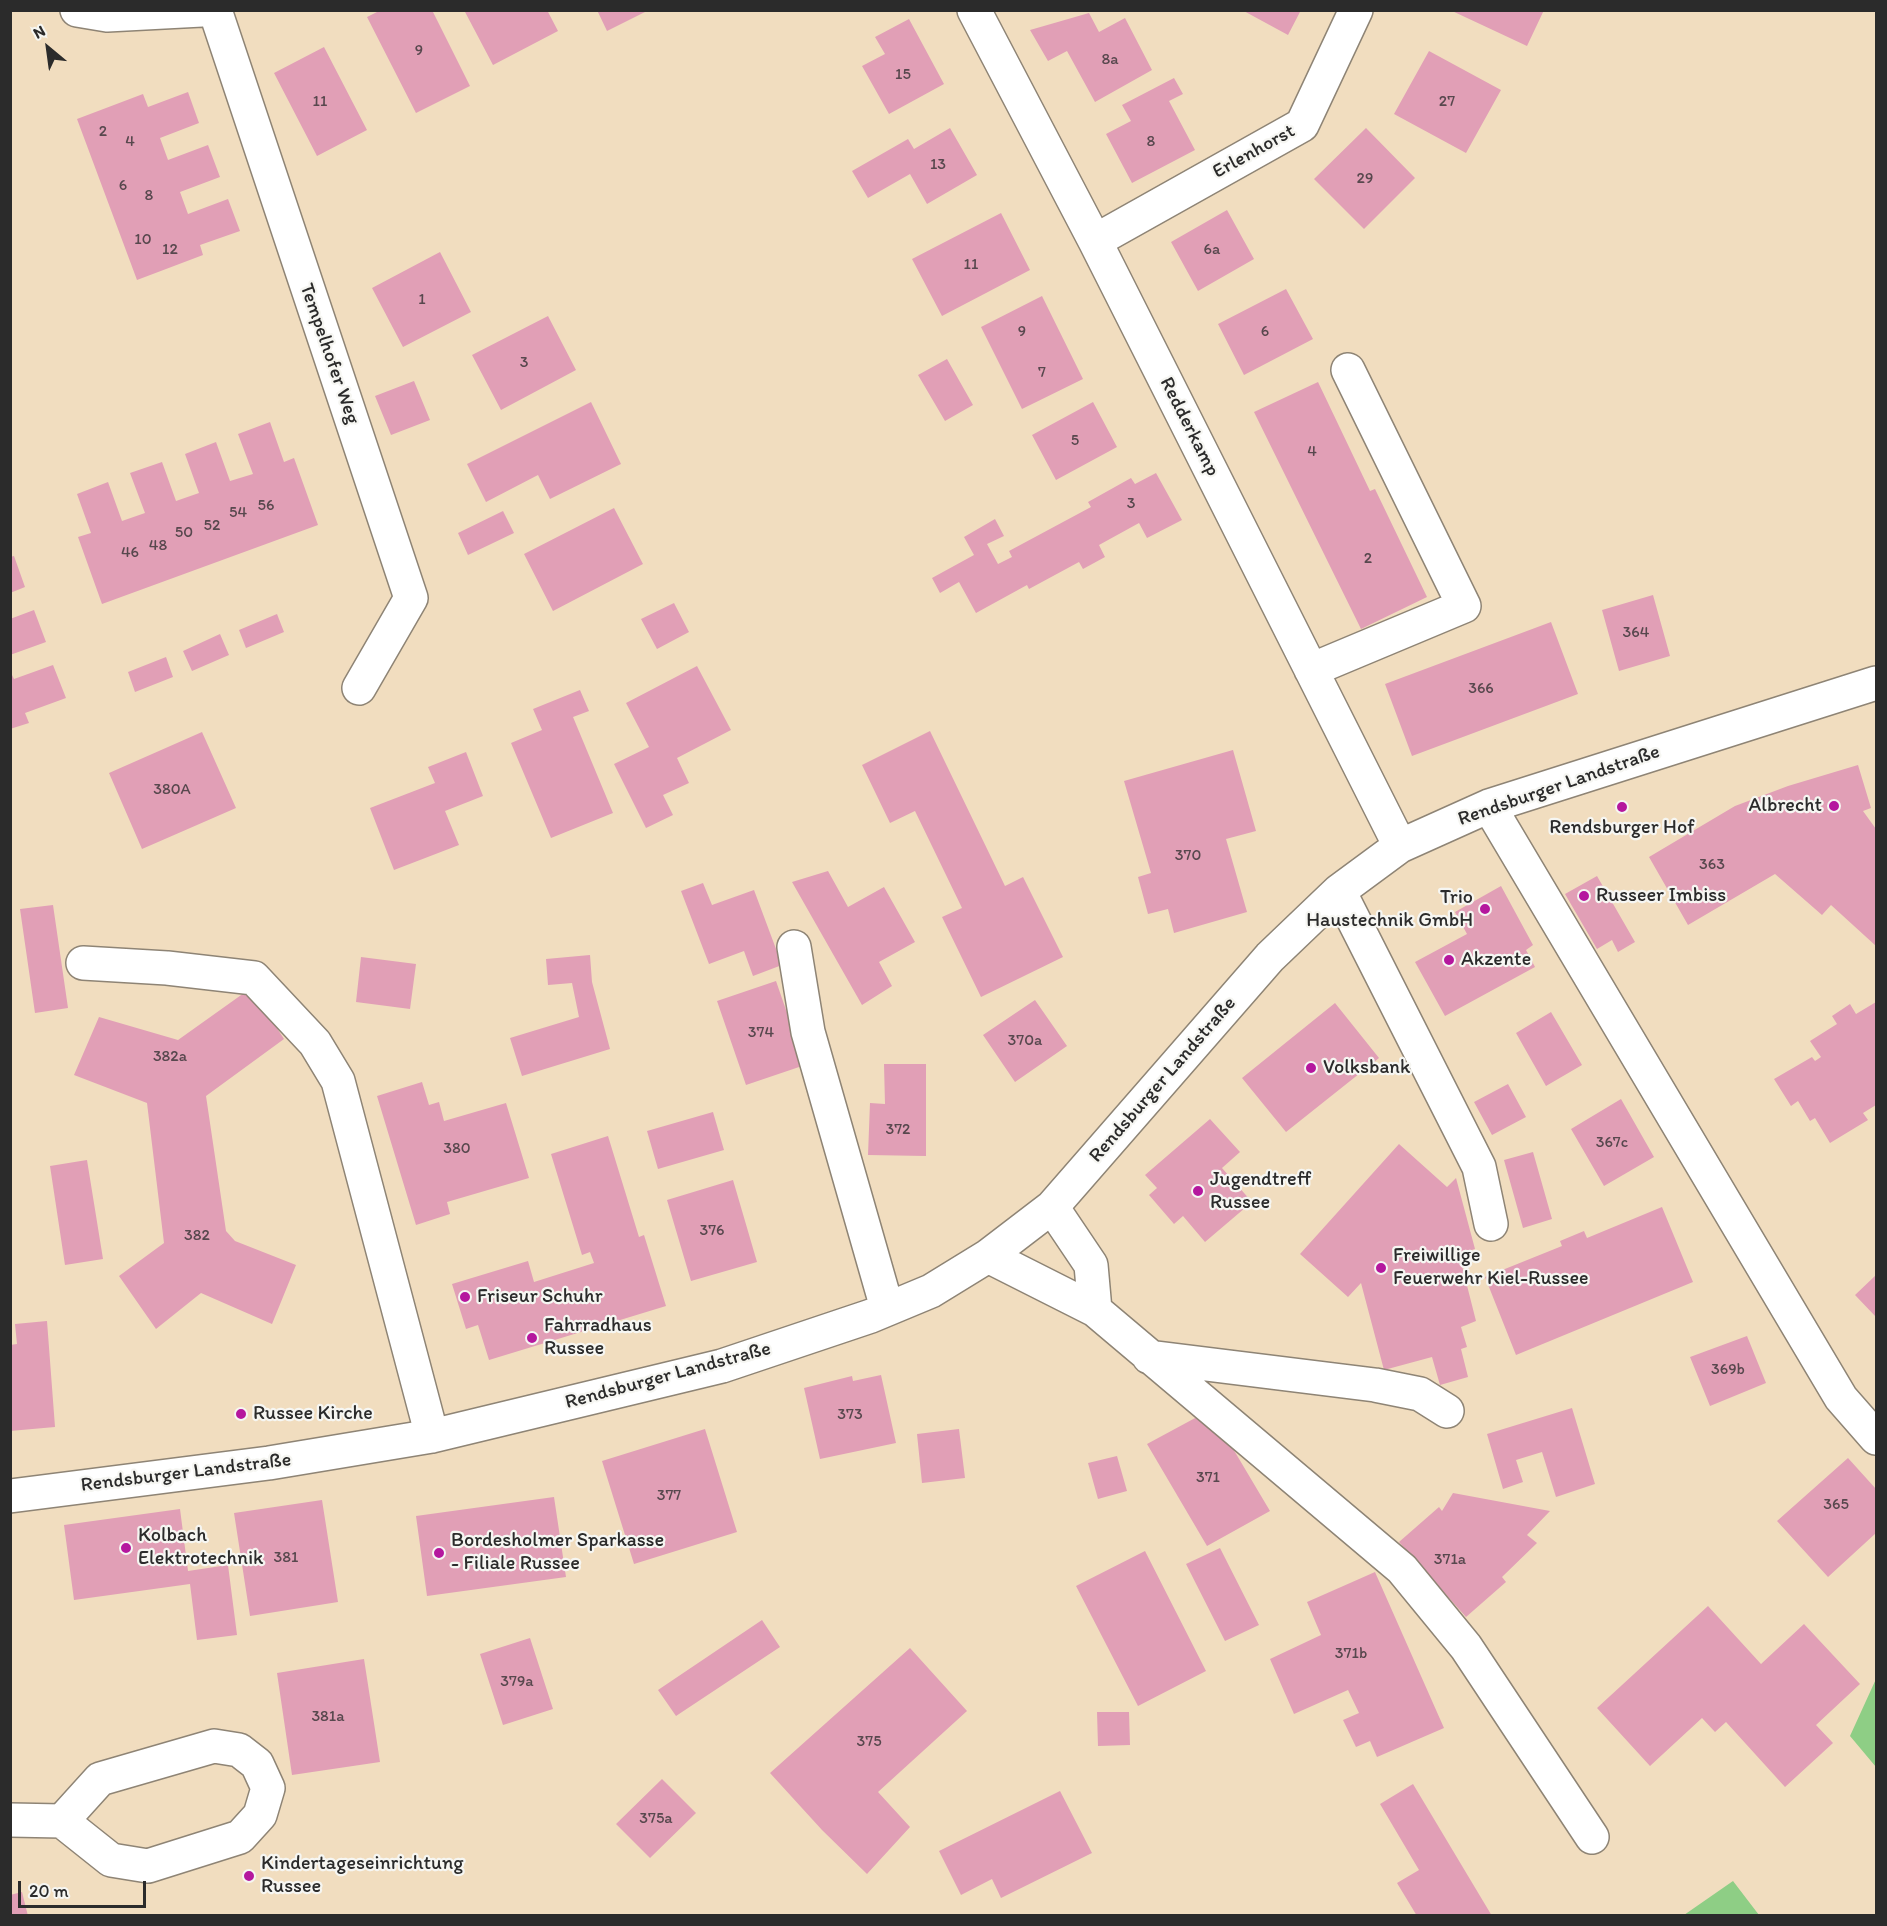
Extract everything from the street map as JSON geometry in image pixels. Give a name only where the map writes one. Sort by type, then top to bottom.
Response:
[{"type":"street","points":[[77,10],[107,15],[202,10]]},
{"type":"street","name":"Tempelhofer Weg","points":[[215,10],[411,598],[359,688]]},
{"type":"street","name":"Redderkamp","points":[[974,10],[1095,241],[1400,846]]},
{"type":"street","name":"Erlenhorst","points":[[1095,241],[1302,126],[1356,10]]},
{"type":"street","points":[[1311,670],[1464,606],[1348,370]]},
{"type":"street","name":"Rendsburger Landstraße","points":[[10,1496],[269,1463],[432,1436],[722,1366],[931,1291],[988,1256],[1052,1207],[1270,957],[1339,891],[1400,846],[1489,806],[1876,683]]},
{"type":"street","points":[[1489,806],[1841,1398],[1876,1438]]},
{"type":"street","points":[[1339,891],[1479,1167],[1491,1224]]},
{"type":"street","points":[[794,947],[808,1032],[887,1308]]},
{"type":"street","points":[[83,963],[167,968],[254,978],[315,1043],[338,1081],[432,1436]]},
{"type":"street","points":[[1052,1207],[1091,1265],[1095,1310]]},
{"type":"street","points":[[988,1256],[1095,1310],[1402,1569],[1466,1647],[1592,1837]]},
{"type":"street","points":[[1149,1357],[1375,1385],[1420,1394],[1447,1411]]},
{"type":"street","points":[[10,1820],[62,1821],[111,1860],[148,1866],[240,1837],[260,1815],[268,1788],[257,1764],[238,1750],[214,1746],[100,1779],[62,1821]]},
{"type":"green space","points":[[1876,1679],[1876,1767],[1850,1736]]},
{"type":"green space","points":[[1733,1881],[1759,1915],[1684,1915]]},
{"type":"building","points":[[381,10],[432,10],[470,86],[416,113],[367,17]]},
{"type":"building","points":[[464,10],[547,10],[558,31],[493,65]]},
{"type":"building","points":[[597,10],[649,10],[607,31]]},
{"type":"building","points":[[1242,10],[1301,10],[1288,35]]},
{"type":"building","points":[[1450,10],[1544,10],[1527,46]]},
{"type":"building","points":[[1089,13],[1099,32],[1125,18],[1152,70],[1095,102],[1067,51],[1048,61],[1030,30]]},
{"type":"building","points":[[909,19],[944,84],[889,114],[862,66],[885,54],[875,37]]},
{"type":"building","points":[[324,47],[367,130],[317,156],[274,73]]},
{"type":"building","points":[[1429,51],[1501,90],[1466,153],[1394,114]]},
{"type":"building","points":[[1174,78],[1183,94],[1169,101],[1195,150],[1132,183],[1106,134],[1131,121],[1122,105]]},
{"type":"building","points":[[188,92],[199,123],[160,138],[168,160],[208,145],[220,177],[180,192],[188,214],[228,199],[240,231],[200,245],[203,255],[137,280],[77,119],[143,94],[148,107]]},
{"type":"building","points":[[950,128],[977,175],[927,204],[910,174],[868,198],[852,171],[908,139],[914,149]]},
{"type":"building","points":[[1366,128],[1415,178],[1364,229],[1314,179]]},
{"type":"building","points":[[1227,210],[1254,259],[1198,291],[1171,242]]},
{"type":"building","points":[[1001,213],[1030,270],[942,316],[912,259]]},
{"type":"building","points":[[440,252],[471,312],[403,347],[372,288]]},
{"type":"building","points":[[1286,289],[1313,339],[1244,375],[1218,324]]},
{"type":"building","points":[[1042,296],[1083,379],[1022,409],[981,327]]},
{"type":"building","points":[[548,316],[576,370],[501,410],[472,355]]},
{"type":"building","points":[[947,359],[973,405],[945,421],[918,375]]},
{"type":"building","points":[[414,381],[430,420],[391,435],[375,396]]},
{"type":"building","points":[[1318,382],[1370,491],[1375,489],[1427,597],[1361,629],[1254,412]]},
{"type":"building","points":[[591,402],[621,464],[550,499],[538,475],[486,502],[467,464]]},
{"type":"building","points":[[1093,402],[1117,447],[1056,480],[1032,435]]},
{"type":"building","points":[[270,422],[284,462],[294,458],[318,525],[102,604],[78,537],[91,533],[77,494],[108,482],[122,521],[145,513],[130,473],[162,462],[176,501],[199,493],[185,454],[216,442],[230,481],[253,474],[238,434]]},
{"type":"building","points":[[1156,473],[1182,520],[1147,538],[1139,523],[1099,545],[1105,557],[1083,569],[1079,562],[1029,589],[1027,585],[976,613],[959,582],[940,593],[932,578],[974,555],[964,537],[995,519],[1004,536],[987,544],[998,564],[1012,557],[1009,551],[1091,507],[1088,502],[1131,478],[1135,484]]},
{"type":"building","points":[[614,508],[643,564],[553,611],[524,554]]},
{"type":"building","points":[[503,511],[514,533],[468,555],[458,533]]},
{"type":"building","points":[[14,556],[25,587],[10,593],[10,557]]},
{"type":"building","points":[[1653,595],[1670,656],[1619,671],[1602,610]]},
{"type":"building","points":[[674,603],[689,632],[657,649],[641,619]]},
{"type":"building","points":[[34,610],[46,642],[10,655],[10,619]]},
{"type":"building","points":[[277,614],[284,632],[246,648],[239,630]]},
{"type":"building","points":[[1551,622],[1578,694],[1412,756],[1385,684]]},
{"type":"building","points":[[220,634],[229,655],[192,671],[183,651]]},
{"type":"building","points":[[166,657],[173,677],[135,692],[128,672]]},
{"type":"building","points":[[53,665],[66,698],[25,713],[29,723],[10,729],[10,671],[14,679]]},
{"type":"building","points":[[697,666],[731,730],[677,758],[689,783],[663,795],[673,815],[646,828],[614,764],[649,747],[626,703]]},
{"type":"building","points":[[580,690],[589,711],[573,717],[613,813],[551,838],[511,743],[542,730],[533,709]]},
{"type":"building","points":[[930,731],[1005,886],[1023,877],[1063,957],[981,997],[942,917],[962,908],[915,811],[890,823],[862,765]]},
{"type":"building","points":[[202,732],[236,808],[142,849],[109,773]]},
{"type":"building","points":[[1233,750],[1256,831],[1226,839],[1247,912],[1174,933],[1168,909],[1148,914],[1138,877],[1151,873],[1124,781]]},
{"type":"building","points":[[466,752],[483,796],[445,811],[459,845],[394,870],[370,808],[435,783],[428,767]]},
{"type":"building","points":[[1858,765],[1871,808],[1863,811],[1876,829],[1876,946],[1831,905],[1822,915],[1775,874],[1688,925],[1649,857],[1735,806],[1788,786]]},
{"type":"building","points":[[828,871],[848,907],[884,887],[915,942],[879,962],[892,986],[862,1005],[792,882]]},
{"type":"building","points":[[1597,876],[1635,942],[1618,952],[1612,940],[1597,949],[1565,894]]},
{"type":"building","points":[[703,883],[712,905],[754,890],[782,965],[753,976],[744,951],[709,964],[681,891]]},
{"type":"building","points":[[1501,886],[1533,945],[1526,950],[1535,967],[1445,1016],[1415,962],[1467,934],[1455,912]]},
{"type":"building","points":[[53,905],[68,1008],[35,1013],[20,909]]},
{"type":"building","points":[[590,955],[592,982],[610,1049],[522,1076],[510,1038],[579,1017],[572,983],[548,985],[546,959]]},
{"type":"building","points":[[361,957],[416,964],[410,1009],[356,1002]]},
{"type":"building","points":[[776,981],[805,1065],[746,1085],[717,1001]]},
{"type":"building","points":[[251,988],[284,1039],[206,1096],[226,1231],[235,1241],[296,1265],[272,1324],[201,1293],[156,1329],[119,1276],[164,1243],[147,1103],[74,1075],[99,1017],[178,1040]]},
{"type":"building","points":[[1035,1000],[1067,1046],[1015,1082],[983,1035]]},
{"type":"building","points":[[1876,1002],[1876,1105],[1863,1113],[1868,1120],[1830,1143],[1815,1118],[1810,1121],[1798,1101],[1791,1106],[1774,1079],[1812,1057],[1815,1061],[1821,1057],[1810,1041],[1837,1024],[1832,1016],[1850,1004],[1856,1014]]},
{"type":"building","name":"Volksbank","points":[[1335,1003],[1379,1058],[1286,1132],[1242,1078]]},
{"type":"building","points":[[1551,1012],[1582,1065],[1546,1086],[1516,1033]]},
{"type":"building","points":[[884,1064],[926,1064],[926,1156],[868,1155],[870,1103],[885,1104]]},
{"type":"building","points":[[422,1082],[429,1105],[439,1102],[444,1121],[506,1103],[529,1178],[447,1202],[450,1214],[416,1225],[377,1096]]},
{"type":"building","points":[[1508,1084],[1526,1117],[1492,1135],[1474,1102]]},
{"type":"building","points":[[1621,1099],[1654,1157],[1604,1186],[1571,1129]]},
{"type":"building","points":[[713,1112],[724,1150],[658,1169],[647,1131]]},
{"type":"building","name":"Jugendtreff Russee","points":[[1210,1119],[1240,1152],[1222,1168],[1252,1202],[1205,1242],[1183,1216],[1174,1224],[1149,1195],[1157,1188],[1145,1175]]},
{"type":"building","points":[[608,1136],[639,1237],[644,1235],[666,1306],[489,1360],[478,1325],[466,1329],[452,1284],[528,1261],[534,1282],[594,1263],[590,1252],[582,1255],[551,1154]]},
{"type":"building","name":"Freiwillige Feuerwehr Kiel-Russee","points":[[1399,1144],[1447,1187],[1456,1178],[1475,1249],[1459,1254],[1476,1321],[1461,1327],[1467,1347],[1461,1349],[1468,1377],[1440,1385],[1432,1357],[1384,1370],[1361,1283],[1348,1297],[1300,1254]]},
{"type":"building","points":[[1533,1152],[1552,1219],[1523,1228],[1504,1160]]},
{"type":"building","points":[[87,1160],[103,1259],[65,1265],[50,1166]]},
{"type":"building","points":[[733,1180],[757,1262],[691,1281],[667,1200]]},
{"type":"building","points":[[1662,1207],[1693,1282],[1516,1355],[1485,1277],[1562,1246],[1560,1241],[1584,1231],[1587,1238]]},
{"type":"building","points":[[1876,1275],[1876,1317],[1855,1295]]},
{"type":"building","points":[[47,1321],[55,1427],[10,1431],[10,1345],[17,1344],[15,1324]]},
{"type":"building","points":[[1747,1336],[1766,1383],[1710,1406],[1690,1357]]},
{"type":"building","points":[[881,1375],[896,1443],[820,1459],[804,1388],[852,1376],[853,1381]]},
{"type":"building","points":[[1572,1408],[1595,1484],[1556,1497],[1542,1452],[1516,1460],[1523,1482],[1503,1489],[1487,1434]]},
{"type":"building","points":[[1210,1410],[1270,1511],[1207,1546],[1147,1444]]},
{"type":"building","points":[[705,1429],[737,1532],[634,1564],[602,1461]]},
{"type":"building","points":[[959,1429],[965,1478],[922,1483],[917,1434]]},
{"type":"building","points":[[1117,1456],[1127,1491],[1098,1499],[1088,1463]]},
{"type":"building","points":[[1848,1458],[1876,1489],[1876,1533],[1828,1577],[1777,1521]]},
{"type":"building","points":[[1453,1493],[1550,1511],[1527,1535],[1537,1543],[1502,1577],[1506,1582],[1466,1617],[1399,1542],[1439,1507],[1442,1511]]},
{"type":"building","points":[[554,1497],[566,1577],[427,1596],[416,1516]]},
{"type":"building","points":[[322,1500],[338,1602],[250,1616],[234,1513]]},
{"type":"building","name":"Kolbach Elektrotechnik","points":[[180,1509],[188,1571],[228,1565],[237,1635],[197,1640],[190,1584],[74,1600],[64,1525]]},
{"type":"building","points":[[1220,1548],[1259,1625],[1225,1641],[1186,1564]]},
{"type":"building","points":[[1145,1551],[1206,1671],[1138,1706],[1076,1586]]},
{"type":"building","points":[[1375,1572],[1444,1728],[1377,1757],[1370,1741],[1356,1747],[1343,1720],[1359,1713],[1348,1690],[1294,1714],[1270,1659],[1321,1635],[1307,1602]]},
{"type":"building","points":[[1708,1606],[1761,1664],[1804,1624],[1860,1684],[1816,1725],[1833,1743],[1785,1787],[1726,1722],[1715,1732],[1702,1718],[1650,1766],[1597,1708]]},
{"type":"building","points":[[762,1620],[780,1647],[676,1716],[658,1690]]},
{"type":"building","points":[[530,1638],[553,1709],[503,1725],[480,1654]]},
{"type":"building","points":[[910,1648],[967,1711],[878,1792],[910,1827],[867,1874],[822,1830],[770,1773]]},
{"type":"building","points":[[364,1659],[380,1762],[292,1775],[277,1673]]},
{"type":"building","points":[[1097,1712],[1129,1712],[1130,1745],[1098,1746]]},
{"type":"building","points":[[662,1779],[696,1813],[650,1858],[616,1824]]},
{"type":"building","points":[[1413,1784],[1492,1916],[1417,1916],[1397,1883],[1419,1870],[1380,1804]]},
{"type":"building","points":[[1060,1791],[1092,1853],[1001,1898],[992,1879],[961,1895],[939,1851]]},
{"type":"building","points":[[22,1892],[28,1916],[10,1916],[10,1895]]},
{"type":"place","name":"Albrecht","points":[[1834,806]]},
{"type":"place","name":"Rendsburger Hof","points":[[1622,807]]},
{"type":"place","name":"Russeer Imbiss","points":[[1584,896]]},
{"type":"place","name":"Trio Haustechnik GmbH","points":[[1485,909]]},
{"type":"place","name":"Akzente","points":[[1449,960]]},
{"type":"place","name":"Volksbank","points":[[1311,1068]]},
{"type":"place","name":"Jugendtreff Russee","points":[[1198,1191]]},
{"type":"place","name":"Freiwillige Feuerwehr Kiel-Russee","points":[[1381,1268]]},
{"type":"place","name":"Friseur Schuhr","points":[[465,1297]]},
{"type":"place","name":"Fahrradhaus Russee","points":[[532,1338]]},
{"type":"place","name":"Russee Kirche","points":[[241,1414]]},
{"type":"place","name":"Kolbach Elektrotechnik","points":[[126,1548]]},
{"type":"place","name":"Bordesholmer Sparkasse - Filiale Russee","points":[[439,1553]]},
{"type":"place","name":"Kindertageseinrichtung Russee","points":[[249,1876]]}]
